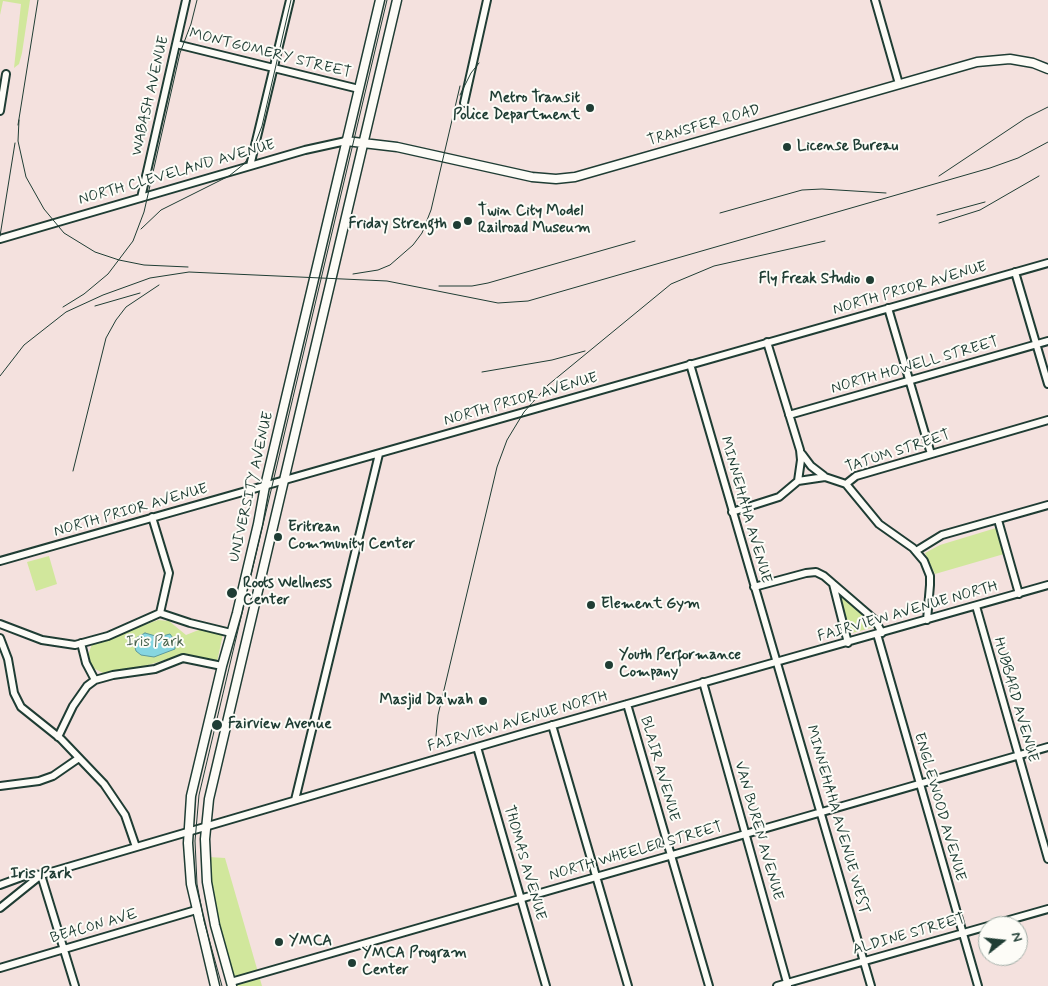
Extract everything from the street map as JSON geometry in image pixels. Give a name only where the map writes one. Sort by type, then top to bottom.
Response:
[{"type":"main road","name":"UNIVERSITY AVENUE","points":[[215,986],[196,910],[190,876],[188,832],[193,788],[258,524],[265,486],[380,0]]},
{"type":"main road","name":"UNIVERSITY AVENUE","points":[[232,984],[209,894],[205,854],[207,806],[398,0]]},
{"type":"main road","name":"TRANSFER ROAD","points":[[364,143],[419,151],[532,177],[556,179],[584,174],[988,60],[1022,60],[1048,69]]},
{"type":"main road","name":"NORTH CLEVELAND AVENUE","points":[[346,141],[364,143]]},
{"type":"street","name":"WABASH AVENUE","points":[[141,198],[186,0]]},
{"type":"street","points":[[250,166],[290,0]]},
{"type":"street","points":[[464,103],[487,0]]},
{"type":"street","points":[[875,0],[899,84]]},
{"type":"street","name":"MONTGOMERY STREET","points":[[176,44],[359,88]]},
{"type":"street","points":[[0,111],[6,74]]},
{"type":"street","name":"NORTH CLEVELAND AVENUE","points":[[0,239],[334,142],[346,141]]},
{"type":"street","name":"NORTH PRIOR AVENUE","points":[[0,561],[1048,263]]},
{"type":"street","points":[[1015,272],[1048,384]]},
{"type":"street","points":[[888,308],[931,454]]},
{"type":"street","name":"NORTH HOWELL STREET","points":[[789,415],[1048,341]]},
{"type":"street","points":[[732,512],[773,500],[786,493],[798,481],[801,460],[800,450],[767,342]]},
{"type":"street","name":"MINNEHAHA AVENUE","points":[[690,364],[777,662]]},
{"type":"street","name":"TATUM STREET","points":[[798,481],[825,477],[846,484],[856,476],[1048,420]]},
{"type":"street","points":[[800,450],[811,466],[825,477]]},
{"type":"street","points":[[296,800],[379,454]]},
{"type":"street","points":[[846,484],[879,524],[916,551],[924,561],[930,576],[927,620]]},
{"type":"street","points":[[916,551],[942,535],[1048,505]]},
{"type":"street","points":[[152,518],[169,573],[160,613]]},
{"type":"street","points":[[998,520],[1020,594]]},
{"type":"street","name":"ENGLEWOOD AVENUE","points":[[754,587],[812,572],[821,574],[875,620],[919,783],[978,986]]},
{"type":"street","points":[[832,584],[848,643]]},
{"type":"street","name":"FAIRVIEW AVENUE NORTH","points":[[2,905],[42,875],[552,725],[1048,586]]},
{"type":"street","name":"HUBBARD AVENUE","points":[[976,606],[1048,859]]},
{"type":"street","points":[[0,624],[50,642],[69,645],[81,644],[108,636],[160,613],[231,633]]},
{"type":"street","points":[[13,630],[5,634],[1,641],[8,659],[14,693],[21,707],[58,737],[112,795],[127,821],[136,847]]},
{"type":"street","points":[[81,644],[86,663],[96,680]]},
{"type":"street","points":[[58,737],[73,706],[88,686],[96,680],[155,669],[183,658],[222,666]]},
{"type":"street","name":"MINNEHAHA AVENUE WEST","points":[[777,662],[871,986]]},
{"type":"street","name":"VAN BUREN AVENUE","points":[[703,682],[788,985]]},
{"type":"street","name":"BLAIR AVENUE","points":[[627,704],[709,986]]},
{"type":"street","points":[[552,725],[628,986]]},
{"type":"street","name":"THOMAS AVENUE","points":[[477,747],[546,986]]},
{"type":"street","name":"NORTH WHEELER STREET","points":[[232,984],[521,898],[1048,747]]},
{"type":"street","points":[[0,786],[39,781],[53,776],[78,758]]},
{"type":"street","points":[[0,885],[30,874],[42,875],[75,986]]},
{"type":"street","name":"ALDINE STREET","points":[[778,986],[788,985],[864,960],[1048,909]]},
{"type":"street","name":"BEACON AVE","points":[[0,968],[196,910]]},
{"type":"green space","points":[[0,0],[30,0],[22,53],[19,64],[14,68],[21,4],[3,1],[0,15]]},
{"type":"green space","points":[[996,528],[1004,554],[935,574],[925,553],[940,545]]},
{"type":"green space","points":[[49,556],[57,584],[36,591],[27,562]]},
{"type":"green space","points":[[839,596],[843,597],[873,622],[875,627],[848,634]]},
{"type":"green space","name":"Iris Park","points":[[158,620],[169,621],[186,635],[201,629],[223,634],[217,662],[184,654],[132,670],[103,673],[91,667],[88,655],[92,644]]},
{"type":"green space","points":[[209,857],[225,858],[262,986],[236,986],[218,927],[210,885]]},
{"type":"water","points":[[145,633],[159,637],[170,634],[175,641],[175,649],[154,657],[141,655],[136,651],[134,644],[136,638]]},
{"type":"tram line","points":[[222,986],[204,921],[197,884],[195,841],[199,795],[387,0]]},
{"type":"railway","points":[[18,125],[38,0]]},
{"type":"railway","points":[[63,307],[84,294],[108,274],[133,241],[144,212],[180,53],[191,24],[197,0]]},
{"type":"railway","points":[[141,229],[161,210],[229,176],[244,164],[252,152],[262,126],[291,0]]},
{"type":"railway","points":[[460,95],[471,73],[479,63]]},
{"type":"railway","points":[[353,274],[378,270],[390,265],[413,245],[422,233],[431,210],[460,86]]},
{"type":"railway","points":[[939,176],[1026,118],[1048,107]]},
{"type":"railway","points":[[19,120],[18,141],[26,177],[44,209],[64,233],[95,252],[119,260],[144,265],[188,267]]},
{"type":"railway","points":[[0,376],[24,345],[66,312],[103,295],[150,278],[189,272],[387,281],[498,303],[528,301],[990,168],[1018,158],[1048,142]]},
{"type":"railway","points":[[0,236],[15,143]]},
{"type":"railway","points":[[939,223],[980,210],[1039,176]]},
{"type":"railway","points":[[720,213],[802,190],[822,189],[886,193]]},
{"type":"railway","points":[[937,215],[985,202]]},
{"type":"railway","points":[[439,286],[472,286],[488,283],[635,241]]},
{"type":"railway","points":[[436,736],[438,715],[497,467],[507,440],[524,412],[548,385],[671,284],[714,266],[825,241]]},
{"type":"railway","points":[[73,471],[106,338],[126,307],[159,285]]},
{"type":"railway","points":[[95,306],[140,293]]},
{"type":"railway","points":[[482,372],[552,360],[585,351]]},
{"type":"place","name":"Metro Transit Police Department","points":[[590,108]]},
{"type":"place","name":"License Bureau","points":[[787,147]]},
{"type":"place","name":"Twin City Model Railroad Museum","points":[[468,221]]},
{"type":"place","name":"Friday Strength","points":[[457,225]]},
{"type":"place","name":"Fly Freak Studio","points":[[870,280]]},
{"type":"place","name":"Eritrean Community Center","points":[[278,537]]},
{"type":"place","name":"Roots Wellness Center","points":[[232,593]]},
{"type":"place","name":"Element Gym","points":[[591,605]]},
{"type":"place","name":"Youth Performance Company","points":[[609,665]]},
{"type":"place","name":"Masjid Da'wah","points":[[483,701]]},
{"type":"place","name":"Fairview Avenue","points":[[217,725]]},
{"type":"place","name":"YMCA","points":[[279,942]]},
{"type":"place","name":"YMCA Program Center","points":[[352,963]]},
{"type":"district","name":"Iris Park","points":[[41,875]]}]
